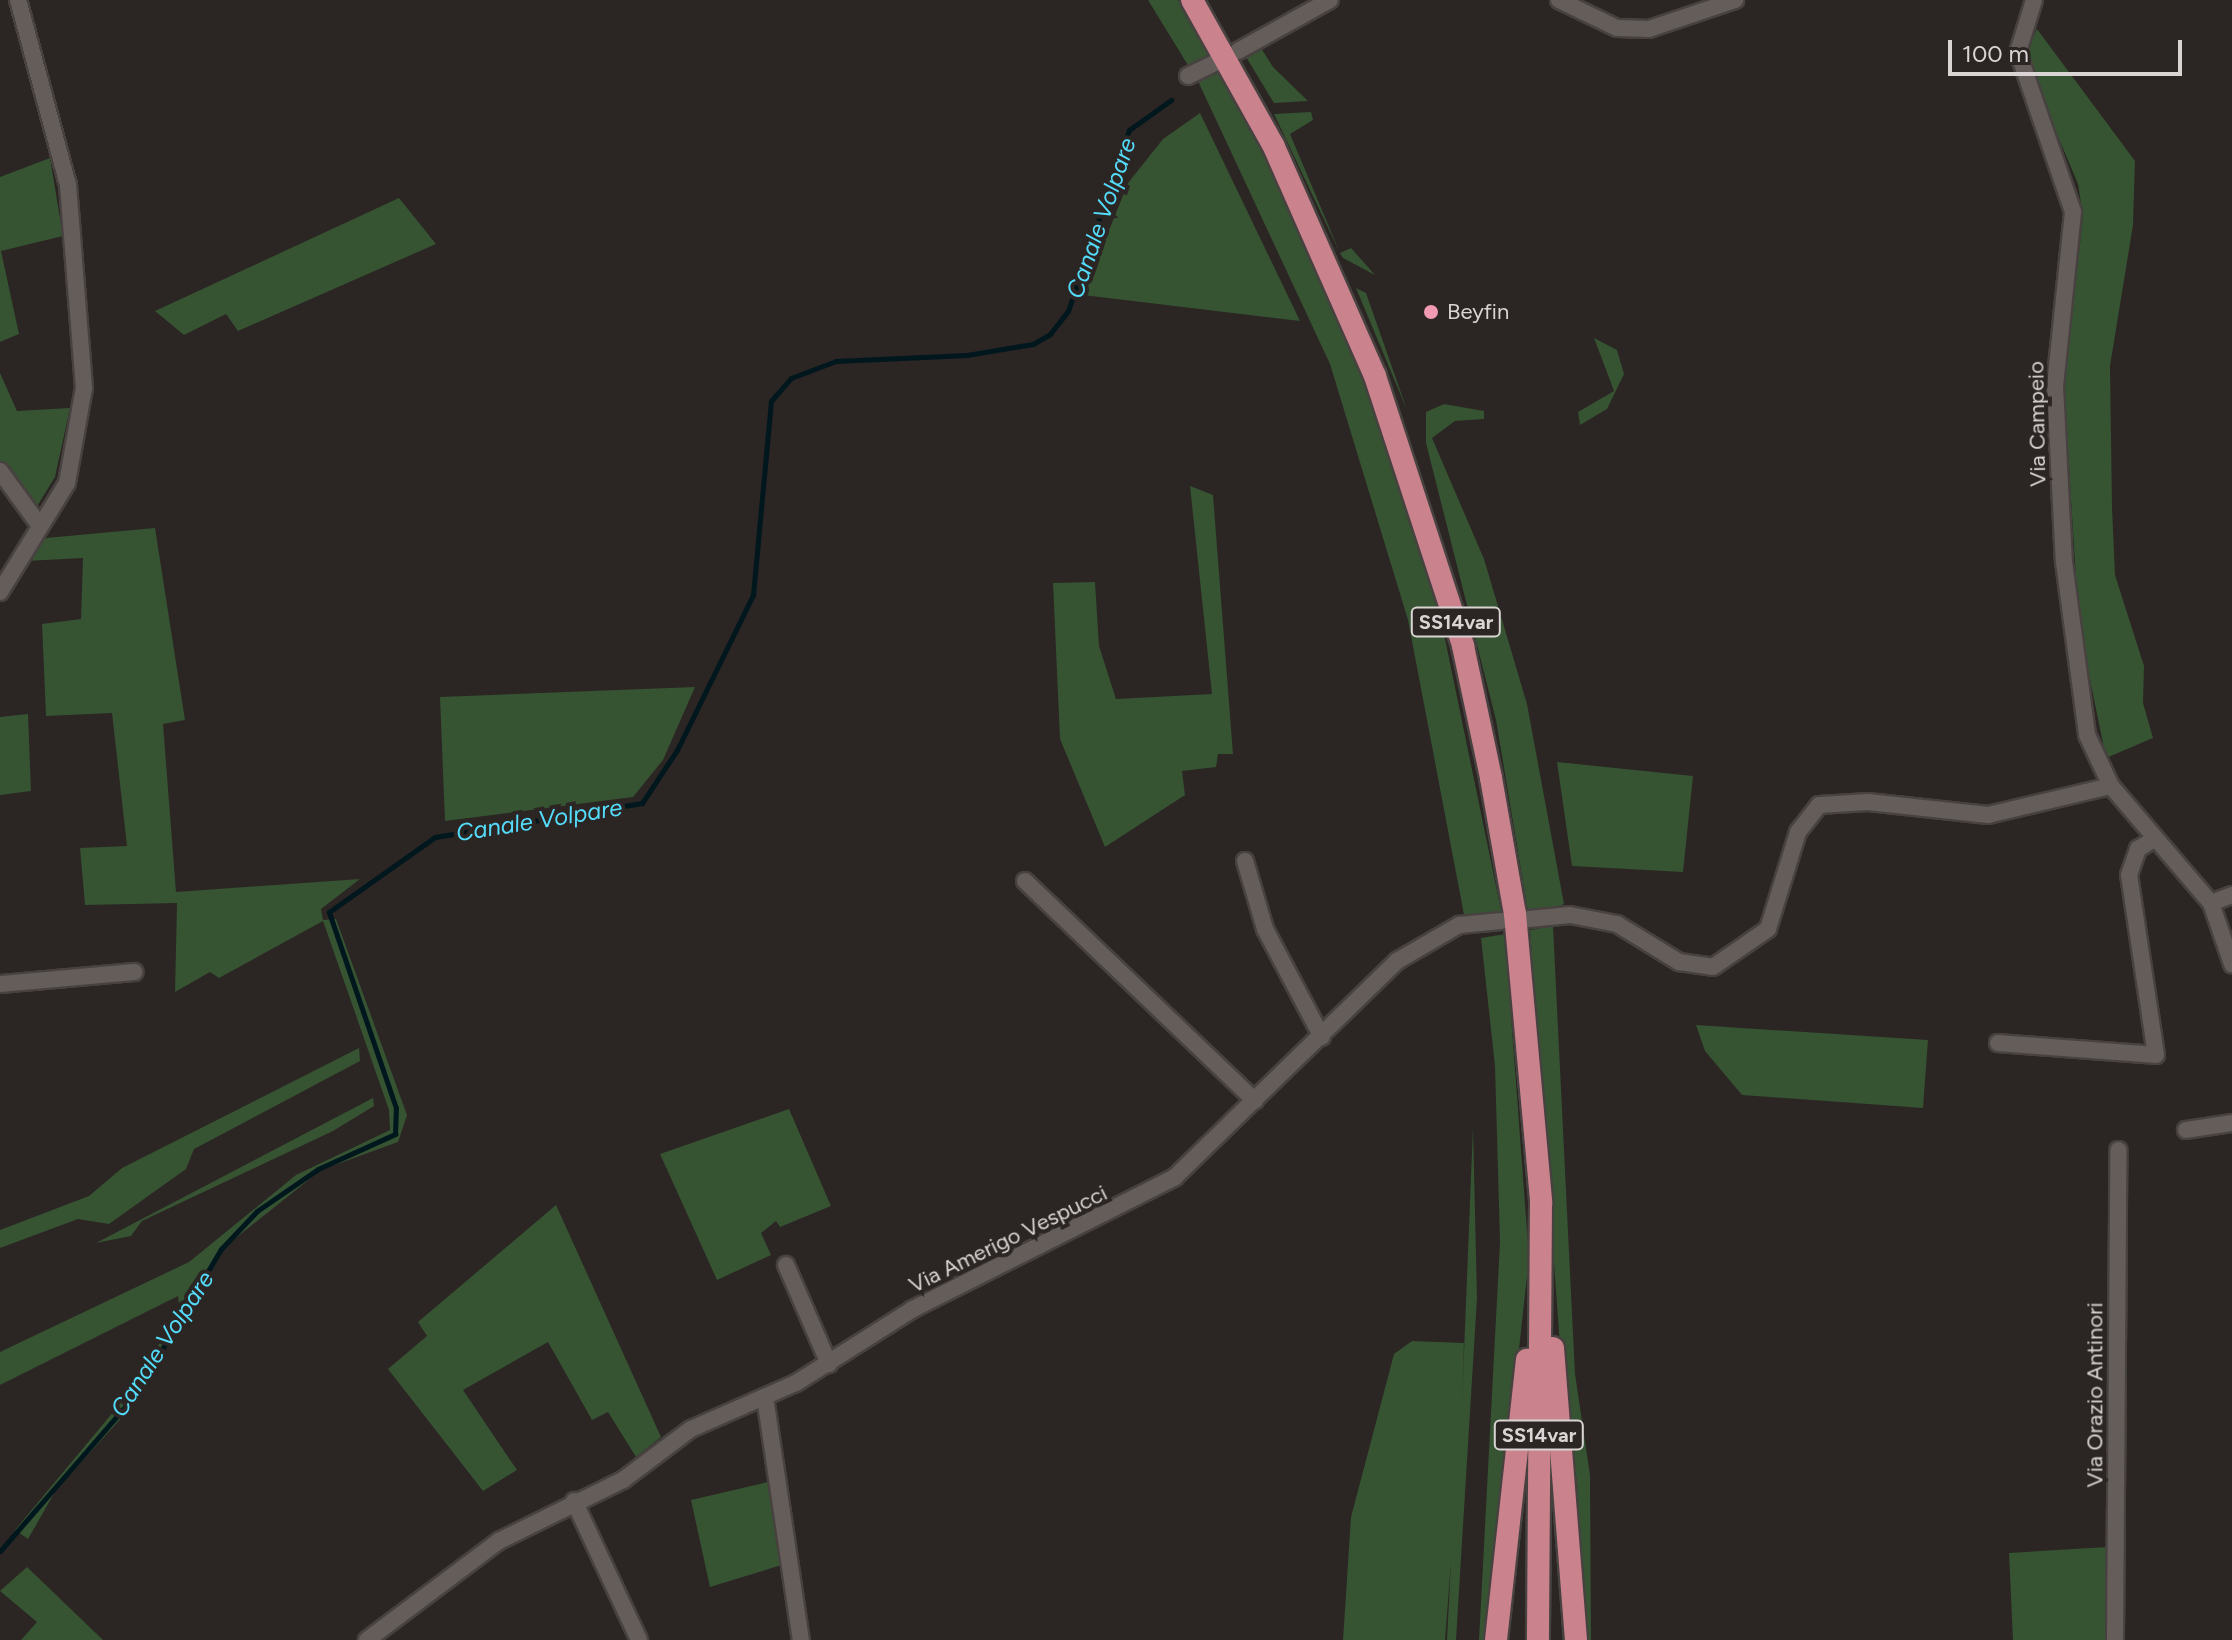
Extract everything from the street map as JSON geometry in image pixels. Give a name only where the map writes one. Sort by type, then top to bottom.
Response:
[{"type":"highway","name":"SS14var","points":[[1192,0],[1330,262],[1428,527],[1463,646],[1515,914],[1537,1134],[1541,1293],[1538,1640]]},
{"type":"highway","points":[[1496,1640],[1511,1461],[1541,1293]]},
{"type":"highway","points":[[1541,1293],[1552,1325],[1576,1640]]},
{"type":"street","points":[[0,592],[40,526],[75,459],[83,374],[68,185],[18,0]]},
{"type":"street","points":[[1238,51],[1330,0]]},
{"type":"street","points":[[1559,0],[1617,28],[1649,29],[1735,0]]},
{"type":"street","name":"Via Campeio","points":[[2029,2],[2019,33],[2022,72],[2073,212],[2055,386],[2072,650],[2087,735],[2111,786],[2211,903],[2232,964]]},
{"type":"street","points":[[1188,76],[1217,62]]},
{"type":"street","points":[[0,471],[40,526]]},
{"type":"street","points":[[1529,919],[1570,915],[1617,924],[1679,962],[1713,967],[1768,929],[1798,832],[1819,805],[1868,802],[1988,815],[2111,786]]},
{"type":"street","points":[[1998,1043],[2156,1055],[2129,875],[2138,849],[2154,839]]},
{"type":"street","points":[[1245,861],[1265,929],[1322,1037]]},
{"type":"street","points":[[1025,881],[1255,1101]]},
{"type":"street","points":[[2211,903],[2232,895]]},
{"type":"street","name":"Via Amerigo Vespucci","points":[[367,1640],[499,1541],[574,1501],[623,1480],[691,1429],[765,1397],[829,1364],[913,1309],[1175,1177],[1424,940],[1459,925],[1501,921]]},
{"type":"street","points":[[0,984],[134,972]]},
{"type":"street","points":[[2186,1130],[2232,1123]]},
{"type":"street","name":"Via Orazio Antinori","points":[[2115,1640],[2118,1150]]},
{"type":"street","points":[[786,1265],[829,1364]]},
{"type":"street","points":[[765,1397],[801,1640]]},
{"type":"street","points":[[574,1501],[639,1640]]},
{"type":"green space","points":[[1148,0],[1178,0],[1212,55],[1189,67]]},
{"type":"green space","points":[[2037,29],[2135,161],[2133,225],[2110,366],[2112,507],[2115,575],[2144,666],[2143,703],[2153,738],[2106,758],[2079,626],[2064,389],[2083,216],[2078,184],[2035,82],[2028,48]]},
{"type":"green space","points":[[1261,48],[1273,67],[1308,101],[1274,103],[1246,57]]},
{"type":"green space","points":[[1218,69],[1272,165],[1358,360],[1437,600],[1502,915],[1465,920],[1408,620],[1330,364],[1197,79]]},
{"type":"green space","points":[[1311,112],[1313,120],[1290,134],[1340,253],[1274,114]]},
{"type":"green space","points":[[1200,113],[1300,321],[1083,295],[1128,183],[1163,139]]},
{"type":"green space","points":[[50,158],[63,236],[1,251],[19,334],[0,342],[0,177]]},
{"type":"green space","points":[[399,198],[436,244],[238,331],[226,314],[184,335],[155,311]]},
{"type":"green space","points":[[1351,248],[1375,275],[1343,258],[1340,253]]},
{"type":"green space","points":[[1356,288],[1366,293],[1407,410]]},
{"type":"green space","points":[[1594,338],[1617,350],[1624,374],[1607,409],[1580,425],[1578,412],[1614,391]]},
{"type":"green space","points":[[0,373],[17,411],[70,408],[55,477],[33,513],[0,467]]},
{"type":"green space","points":[[1444,404],[1484,411],[1484,419],[1455,421],[1432,438],[1484,559],[1527,704],[1564,904],[1554,908],[1528,912],[1496,720],[1426,443],[1426,412]]},
{"type":"green space","points":[[1190,486],[1213,495],[1233,754],[1218,754],[1216,767],[1182,771],[1185,795],[1105,847],[1060,739],[1053,583],[1095,582],[1099,646],[1116,699],[1212,694]]},
{"type":"green space","points":[[155,528],[185,720],[163,724],[176,892],[360,879],[321,909],[323,920],[336,919],[407,1115],[398,1142],[321,1170],[227,1245],[125,1414],[56,1490],[28,1539],[15,1530],[124,1399],[180,1311],[178,1296],[0,1385],[0,1352],[189,1262],[296,1175],[390,1130],[389,1110],[323,921],[219,978],[210,972],[175,992],[177,903],[85,905],[80,848],[127,846],[112,713],[46,716],[42,624],[81,619],[83,558],[26,561],[46,538]]},
{"type":"green space","points":[[695,687],[663,760],[633,797],[445,821],[440,697]]},
{"type":"green space","points":[[28,714],[31,791],[0,795],[0,717]]},
{"type":"green space","points":[[1557,762],[1693,776],[1683,872],[1572,866]]},
{"type":"green space","points":[[1553,926],[1575,1374],[1590,1475],[1591,1640],[1585,1640],[1577,1482],[1564,1402],[1530,930]]},
{"type":"green space","points":[[1505,934],[1529,1258],[1487,1640],[1479,1640],[1500,1242],[1495,1066],[1481,938]]},
{"type":"green space","points":[[1696,1025],[1928,1040],[1923,1108],[1742,1095],[1705,1051]]},
{"type":"green space","points":[[359,1048],[360,1061],[194,1149],[186,1169],[109,1224],[78,1219],[0,1248],[0,1230],[89,1196],[122,1168]]},
{"type":"green space","points":[[373,1098],[374,1106],[333,1131],[142,1221],[131,1236],[96,1243]]},
{"type":"green space","points":[[789,1109],[831,1206],[780,1227],[776,1221],[761,1233],[771,1255],[717,1280],[660,1154]]},
{"type":"green space","points":[[1473,1127],[1477,1298],[1456,1640],[1447,1640],[1451,1562],[1445,1640],[1343,1640],[1351,1517],[1394,1354],[1412,1341],[1464,1343],[1462,1402]]},
{"type":"green space","points":[[556,1205],[661,1437],[636,1457],[608,1412],[592,1420],[548,1342],[463,1390],[517,1470],[483,1491],[388,1369],[427,1336],[418,1322]]},
{"type":"green space","points":[[772,1481],[785,1564],[710,1587],[691,1500]]},
{"type":"green space","points":[[2107,1547],[2108,1640],[2013,1640],[2009,1553]]},
{"type":"green space","points":[[27,1567],[103,1640],[21,1640],[37,1622],[0,1591]]},
{"type":"waterway","name":"Canale Volpare","points":[[0,1551],[135,1395],[221,1249],[257,1211],[318,1169],[395,1134],[396,1108],[329,912],[435,837],[642,803],[677,750],[753,595],[771,401],[791,378],[836,361],[967,355],[1033,344],[1050,334],[1068,311],[1129,130],[1171,100]]},
{"type":"place","name":"Beyfin","points":[[1431,312]]}]
